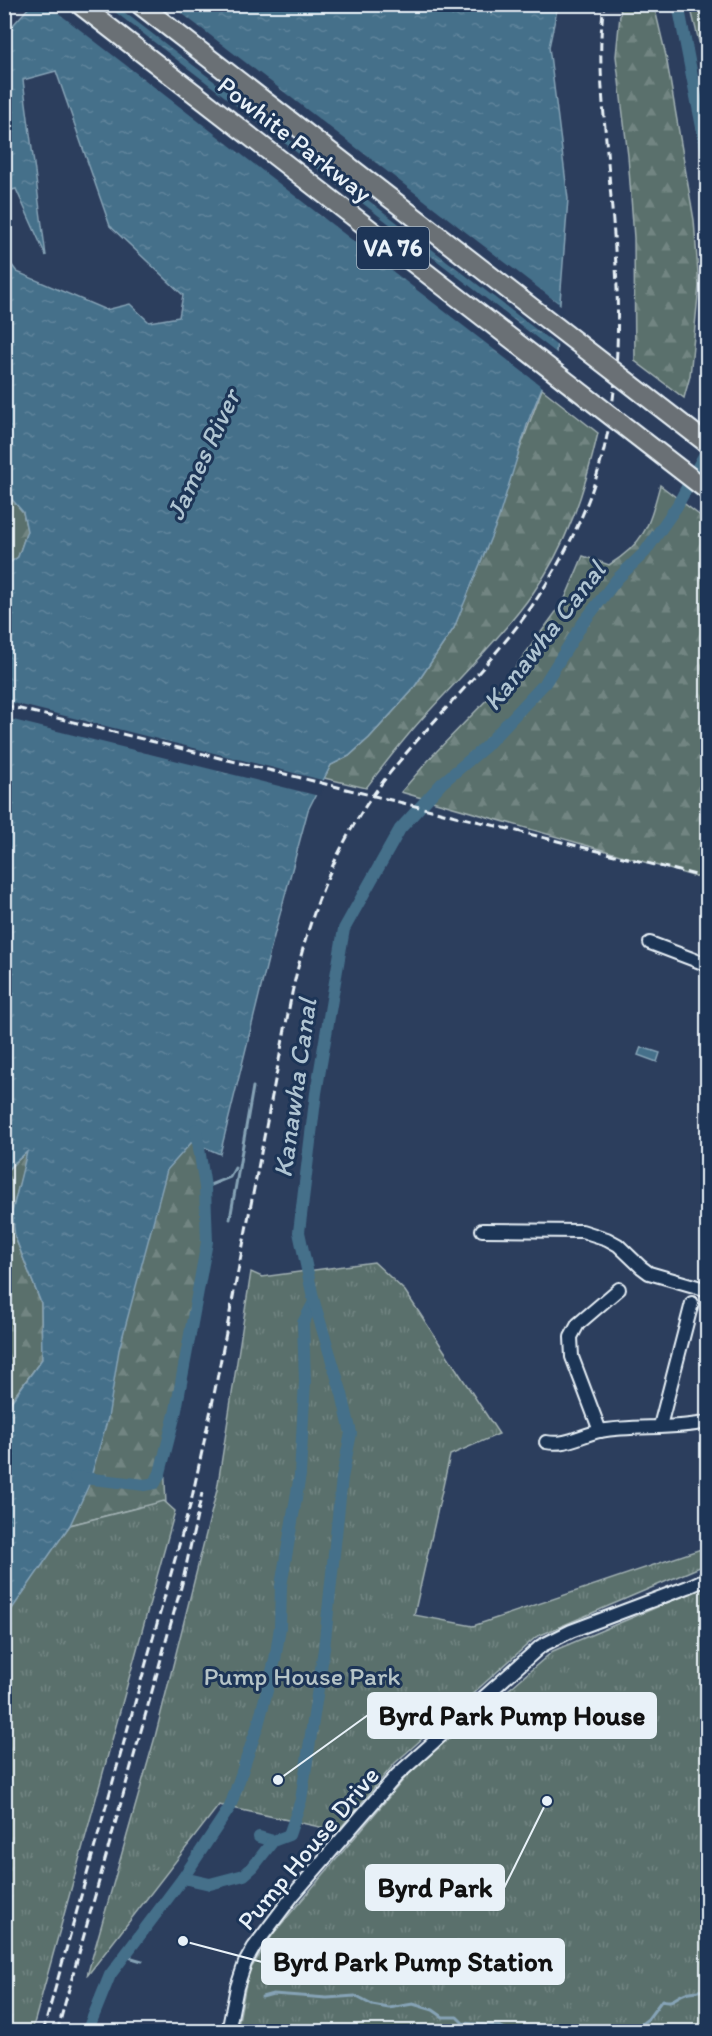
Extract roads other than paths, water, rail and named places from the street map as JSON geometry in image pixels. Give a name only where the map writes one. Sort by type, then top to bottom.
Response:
[{"type":"highway","name":"Powhite Parkway","points":[[79,4],[708,491]]},
{"type":"highway","name":"Powhite Parkway","points":[[139,4],[708,444]]},
{"type":"street","points":[[650,943],[708,965]]},
{"type":"street","points":[[482,1230],[582,1231],[618,1245],[649,1273],[708,1290]]},
{"type":"street","points":[[600,1431],[572,1357],[571,1337],[578,1324],[619,1289]]},
{"type":"street","points":[[660,1426],[692,1303]]},
{"type":"street","points":[[546,1442],[556,1444],[600,1431],[660,1426],[681,1427],[708,1422]]},
{"type":"street","name":"Pump House Drive","points":[[228,2031],[237,1987],[245,1963],[255,1947],[294,1894],[397,1775],[541,1646],[571,1630],[708,1578]]},
{"type":"water","name":"James River","points":[[31,5],[558,5],[549,47],[568,199],[556,353],[528,422],[498,520],[454,628],[411,692],[369,738],[349,756],[331,765],[308,810],[270,951],[220,1154],[192,1142],[167,1170],[119,1350],[108,1418],[88,1487],[70,1525],[5,1619],[5,1415],[11,1402],[42,1359],[41,1303],[15,1237],[12,1212],[27,1152],[4,1172],[4,567],[18,557],[27,531],[23,512],[5,494],[5,256],[17,272],[106,310],[130,304],[149,322],[179,317],[183,295],[110,226],[56,71],[23,80],[46,256],[16,189],[5,192],[5,34]]},
{"type":"water","points":[[641,1047],[660,1053],[657,1062],[638,1055]]},
{"type":"waterway","name":"Kanawha Canal","points":[[678,4],[708,158]]},
{"type":"waterway","name":"Kanawha Canal","points":[[87,2032],[110,1975],[183,1878],[210,1884],[244,1875],[273,1841],[289,1835],[301,1800],[324,1649],[342,1478],[351,1433],[342,1394],[314,1302],[299,1232],[316,1093],[344,929],[400,829],[442,783],[485,747],[545,683],[583,623],[617,579],[645,552],[677,506],[708,448]]},
{"type":"waterway","points":[[230,1219],[253,1087]]},
{"type":"waterway","points":[[75,1477],[145,1485],[155,1483],[160,1473],[176,1410],[207,1242],[205,1187],[196,1129]]},
{"type":"waterway","points":[[205,1187],[230,1177],[235,1168]]},
{"type":"waterway","points":[[183,1878],[230,1807],[258,1725],[275,1660],[280,1627],[281,1586],[300,1475],[305,1381],[303,1323],[314,1302]]},
{"type":"waterway","name":"Kanawha Canal","points":[[259,1837],[273,1841]]},
{"type":"waterway","points":[[125,1956],[142,1961]]},
{"type":"waterway","points":[[631,2032],[648,2019],[662,2000],[669,2001],[686,1993],[708,1990]]},
{"type":"waterway","points":[[262,1997],[273,1994],[327,1998],[355,1996],[372,2005],[389,2008],[413,2004],[433,2010],[443,2017],[457,2017],[463,2023],[498,2026],[513,2032]]},
{"type":"railway","points":[[43,2032],[191,1502],[292,993],[313,917],[343,844],[371,798],[410,749],[493,656],[540,594],[575,532],[601,463],[610,419],[618,330],[614,241],[601,78],[604,4]]},
{"type":"railway","points":[[4,705],[708,878]]},
{"type":"railway","points":[[57,2032],[183,1580],[202,1493]]},
{"type":"place","name":"Byrd Park Pump House","points":[[278,1780]]},
{"type":"place","name":"Byrd Park","points":[[547,1801]]},
{"type":"place","name":"Byrd Park Pump Station","points":[[183,1941]]},
{"type":"park label","name":"Pump House Park","points":[[302,1676]]}]
